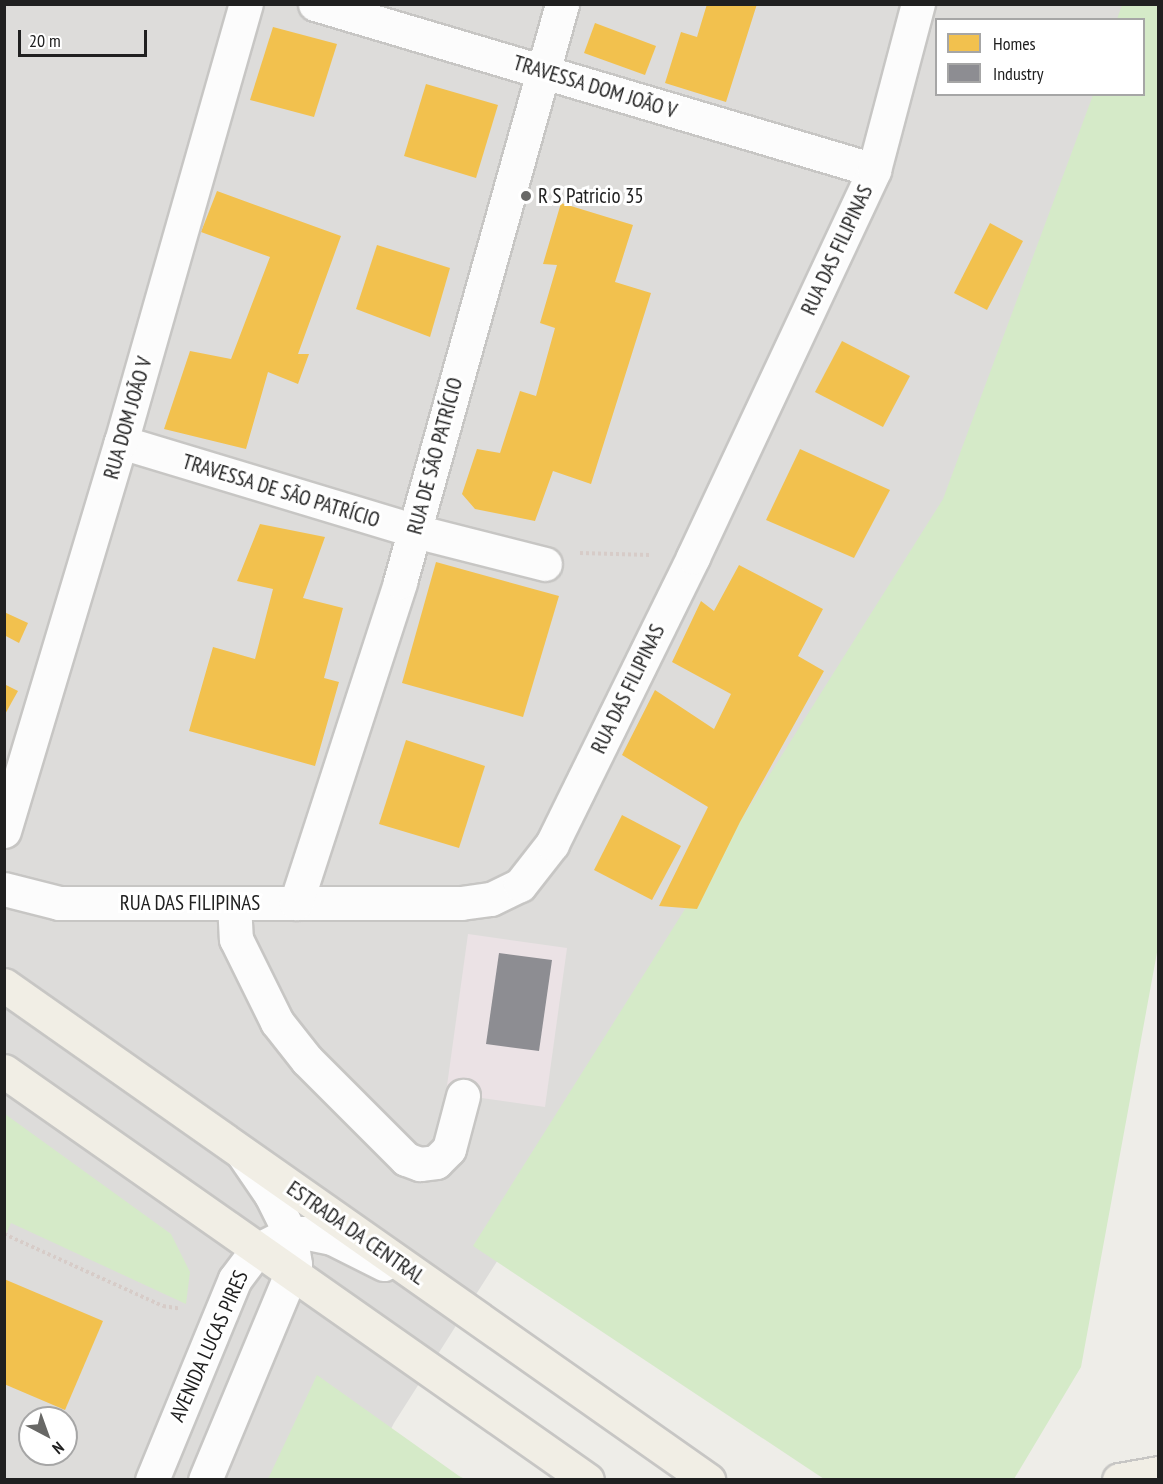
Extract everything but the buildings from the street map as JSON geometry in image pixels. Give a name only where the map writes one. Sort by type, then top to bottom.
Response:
[{"type":"main road","name":"ESTRADA DA CENTRAL","points":[[4,985],[708,1479]]},
{"type":"main road","points":[[4,1071],[587,1479]]},
{"type":"main road","points":[[1119,1479],[1158,1473]]},
{"type":"street","name":"RUA DOM JOÃO V","points":[[4,831],[121,442],[246,4]]},
{"type":"street","name":"TRAVESSA DOM JOÃO V","points":[[315,4],[874,170]]},
{"type":"street","name":"RUA DE SÃO PATRÍCIO","points":[[296,903],[415,531],[562,4]]},
{"type":"street","name":"RUA DAS FILIPINAS","points":[[4,890],[59,903],[461,903],[491,899],[520,885],[552,844],[693,556],[874,170],[918,4]]},
{"type":"street","name":"TRAVESSA DE SÃO PATRÍCIO","points":[[121,442],[415,531],[545,564]]},
{"type":"street","points":[[234,903],[236,939],[277,1022],[307,1060],[406,1159],[420,1164],[436,1161],[449,1149],[463,1096]]},
{"type":"street","points":[[205,1479],[293,1274],[295,1248],[290,1233],[271,1195],[241,1152]]},
{"type":"street","points":[[290,1233],[332,1238],[446,1295]]},
{"type":"street","name":"AVENIDA LUCAS PIRES","points":[[152,1479],[235,1279],[257,1250],[290,1233]]},
{"type":"path","points":[[545,564],[574,553],[693,556]]},
{"type":"path","points":[[4,1234],[163,1306],[220,1317]]},
{"type":"shaded area","points":[[5,5],[1158,5],[1158,262],[1071,361],[394,1423],[366,1479],[5,1480]]},
{"type":"shaded area","points":[[468,934],[567,948],[545,1107],[446,1093]]},
{"type":"green space","points":[[1122,5],[1158,5],[1158,947],[1081,1367],[1014,1479],[824,1479],[473,1246],[943,499],[1093,96],[1145,96],[1145,18],[1117,18]]},
{"type":"green space","points":[[5,1114],[171,1234],[190,1272],[186,1304],[11,1223],[5,1236]]},
{"type":"green space","points":[[317,1375],[459,1476],[465,1479],[268,1479]]},
{"type":"place","name":"R S Patricio 35","points":[[526,196]]}]
